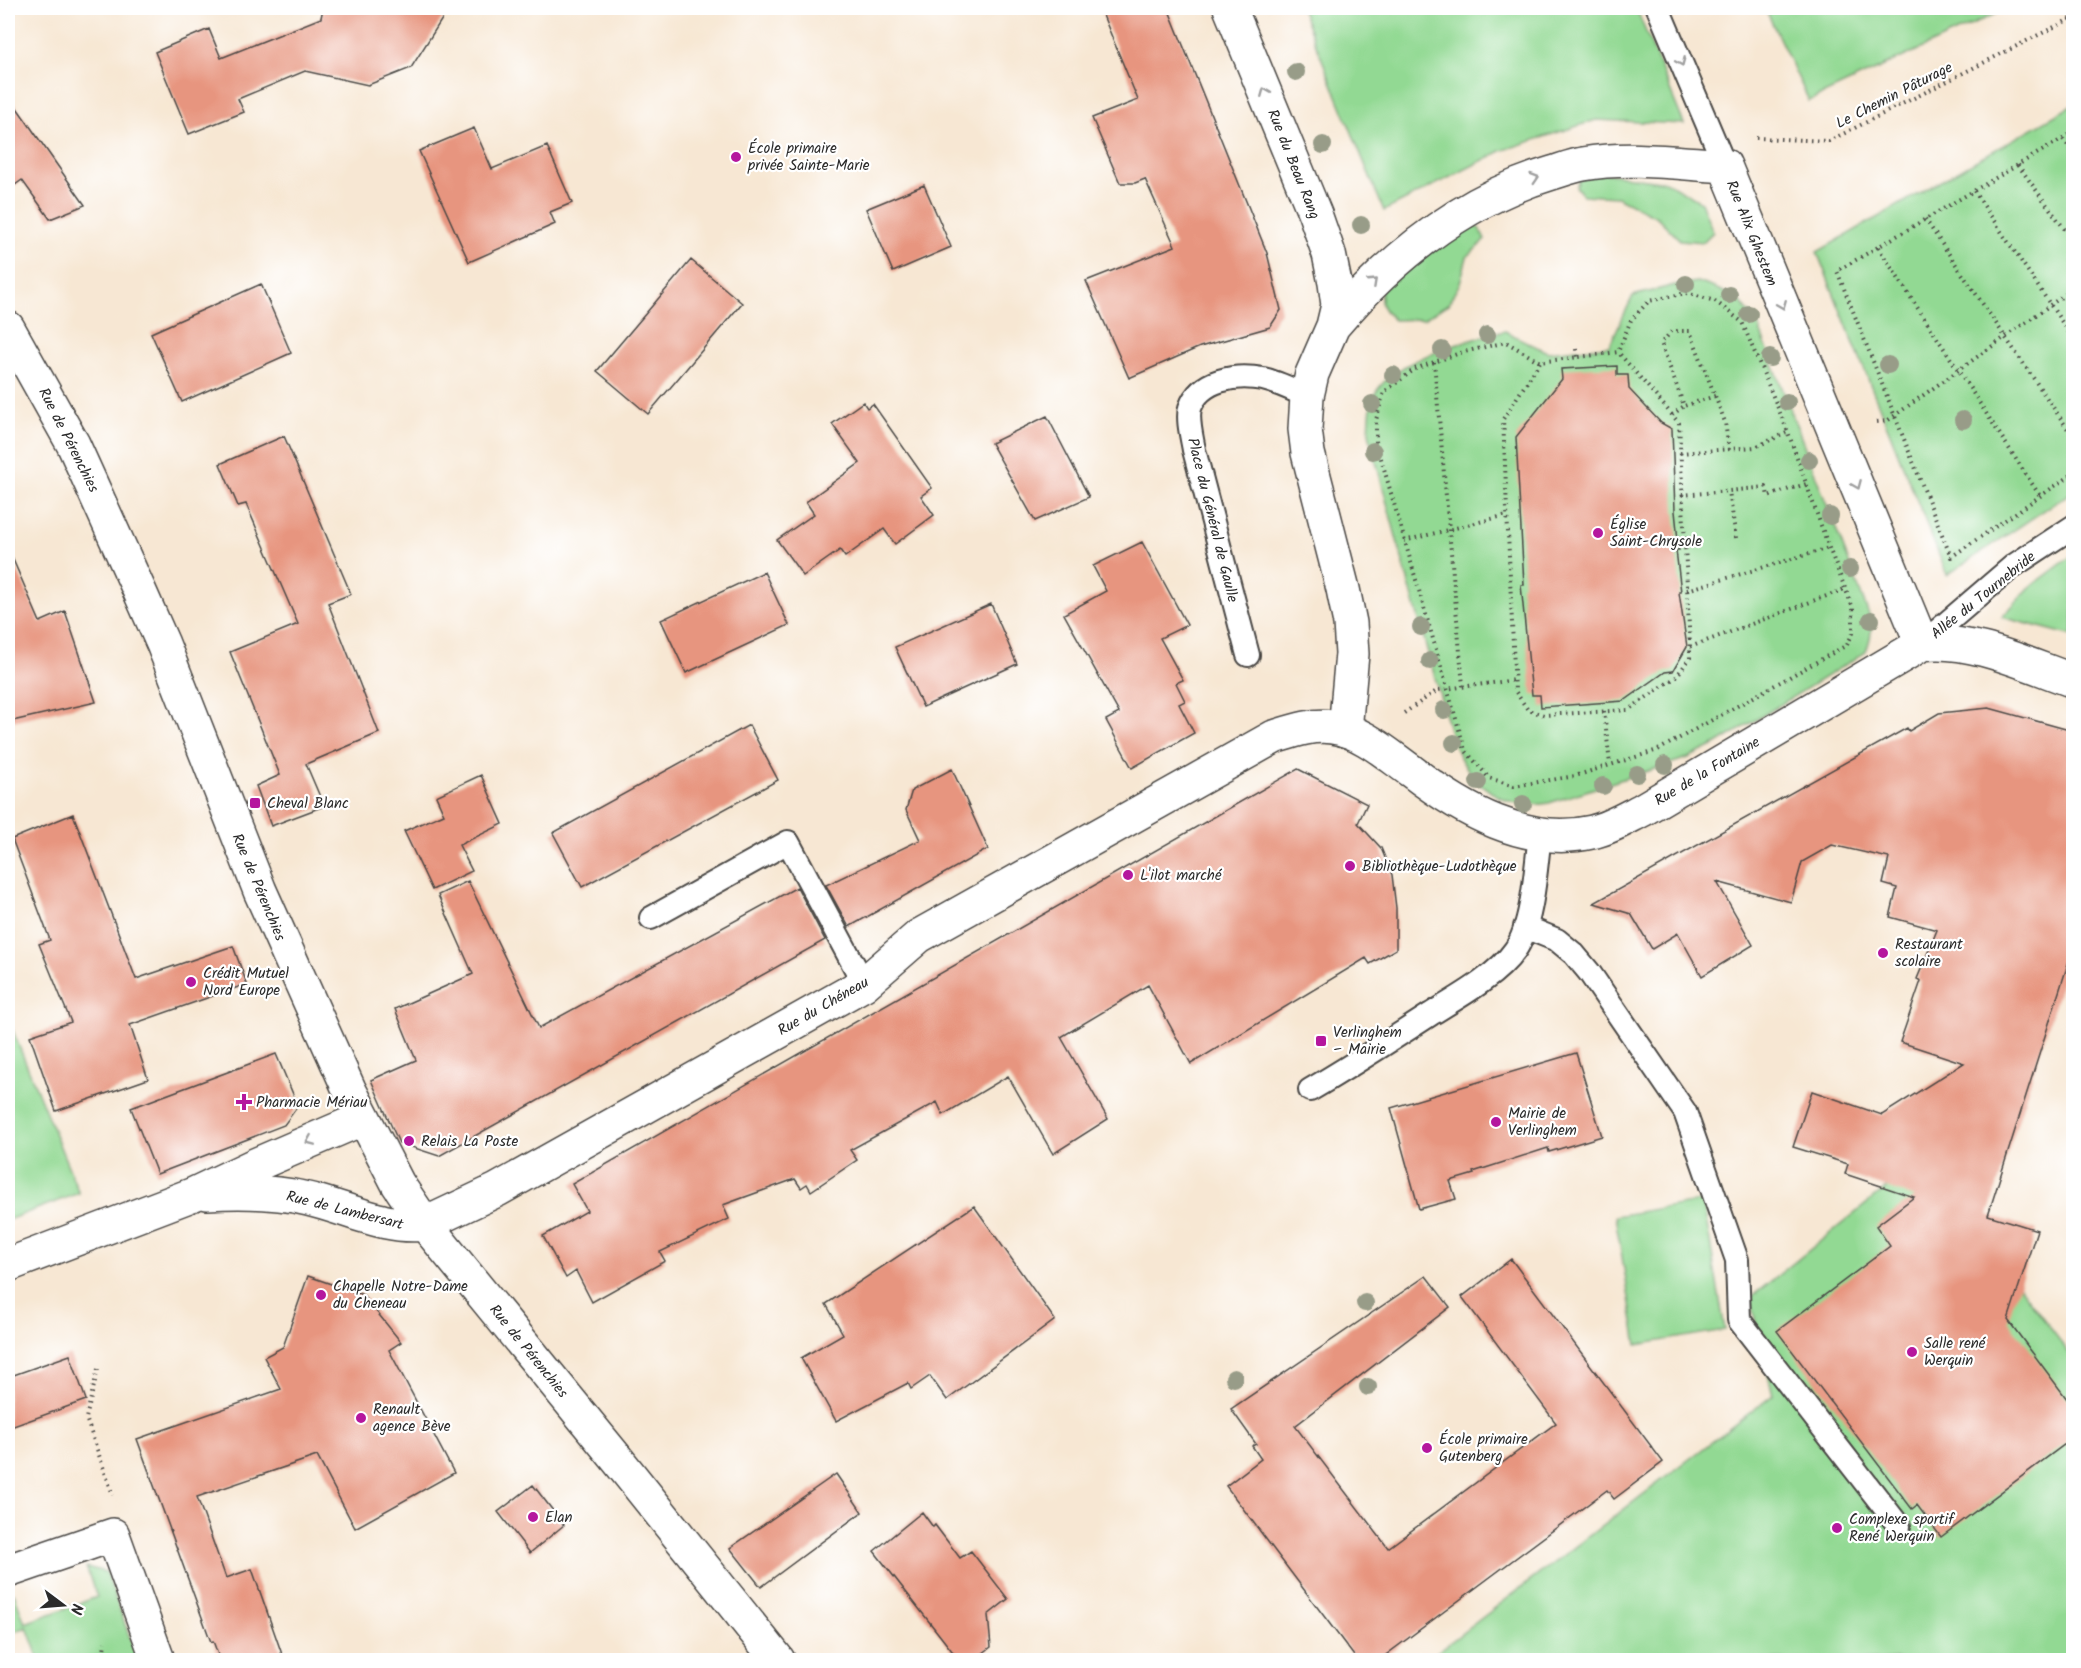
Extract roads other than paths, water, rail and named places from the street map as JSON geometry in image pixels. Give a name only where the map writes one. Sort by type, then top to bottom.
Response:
[{"type":"street","name":"Rue du Beau Rang","points":[[1230,8],[1315,214],[1329,254],[1338,305],[1334,326]]},
{"type":"street","name":"Rue Alix Ghestem","points":[[1334,326],[1360,294],[1405,253],[1458,215],[1494,194],[1530,179],[1582,164],[1627,160],[1725,166],[1922,644]]},
{"type":"street","points":[[1334,326],[1312,374],[1306,396],[1305,429],[1308,453],[1350,623],[1352,654],[1345,730]]},
{"type":"street","name":"Rue de Pérenchies","points":[[8,328],[55,409],[96,495],[163,644],[260,891],[364,1118],[398,1184],[425,1224],[778,1660]]},
{"type":"street","points":[[1922,644],[1937,642],[1979,649],[2073,681]]},
{"type":"street","name":"Rue de la Fontaine","points":[[1345,730],[1377,747],[1443,795],[1475,813],[1507,826],[1540,834],[1569,835],[1593,832],[1616,824],[1922,644]]},
{"type":"street","name":"Rue du Chéneau","points":[[425,1224],[497,1190],[864,984],[919,936],[1274,737],[1306,727],[1330,727],[1345,730]]},
{"type":"street","name":"Rue de Lambersart","points":[[8,1265],[194,1194],[364,1118]]},
{"type":"street","name":"Rue de Lambersart","points":[[194,1194],[239,1191],[280,1194],[308,1199],[401,1226],[425,1224]]},
{"type":"street","points":[[8,1571],[113,1535],[158,1660]]},
{"type":"lane","points":[[1658,8],[1725,166]]},
{"type":"lane","name":"Place du Général de Gaulle","points":[[1248,655],[1194,450],[1190,409],[1198,393],[1214,382],[1236,377],[1263,379],[1306,396]]},
{"type":"lane","name":"Allée du Tournebride","points":[[1922,644],[2013,566],[2073,526]]},
{"type":"lane","points":[[1310,1090],[1467,991],[1498,967],[1515,950],[1525,927],[1540,834]]},
{"type":"lane","points":[[651,918],[788,842],[864,984]]},
{"type":"lane","points":[[1525,927],[1557,940],[1574,954],[1589,972],[1685,1112],[1737,1260],[1739,1320],[1899,1526]]},
{"type":"place","name":"École primaire privée Sainte-Marie","points":[[736,157]]},
{"type":"place","name":"Église Saint-Chrysole","points":[[1598,533]]},
{"type":"place","name":"Cheval Blanc","points":[[255,803]]},
{"type":"place","name":"Bibliothèque-Ludothèque","points":[[1350,866]]},
{"type":"place","name":"L'ilot marché","points":[[1128,875]]},
{"type":"place","name":"Restaurant scolaire","points":[[1883,953]]},
{"type":"place","name":"Crédit Mutuel Nord Europe","points":[[191,982]]},
{"type":"place","name":"Verlinghem – Mairie","points":[[1321,1041]]},
{"type":"place","name":"Pharmacie Mériau","points":[[244,1102]]},
{"type":"place","name":"Mairie de Verlinghem","points":[[1496,1122]]},
{"type":"place","name":"Relais La Poste","points":[[409,1141]]},
{"type":"place","name":"Chapelle Notre-Dame du Cheneau","points":[[321,1295]]},
{"type":"place","name":"Salle rené Werquin","points":[[1912,1352]]},
{"type":"place","name":"Renault agence Bève","points":[[361,1418]]},
{"type":"place","name":"École primaire Gutenberg","points":[[1427,1448]]},
{"type":"place","name":"Elan","points":[[533,1517]]},
{"type":"place","name":"Complexe sportif René Werquin","points":[[1837,1528]]}]
